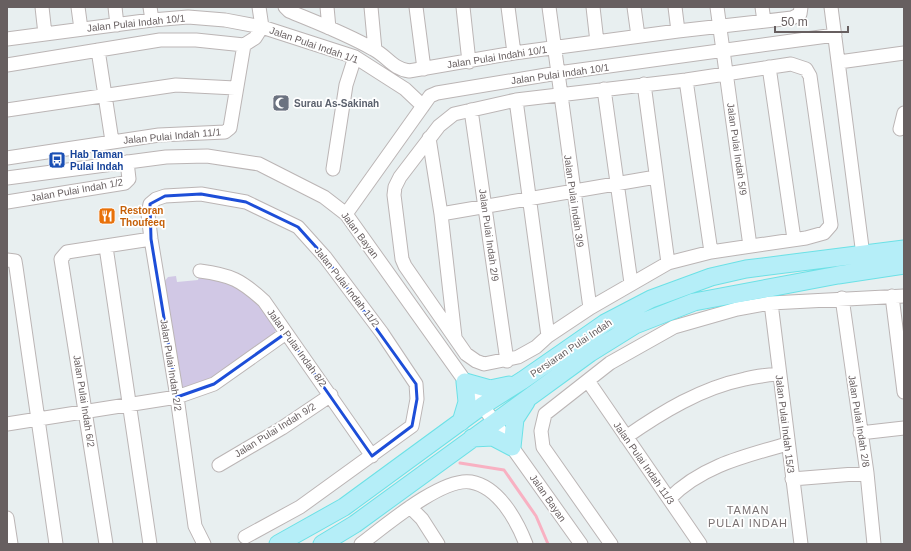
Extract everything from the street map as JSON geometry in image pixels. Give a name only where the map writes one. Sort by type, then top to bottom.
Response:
[{"type":"main road","name":"Persiaran Pulai Indah","points":[[322,544],[355,524],[493,422],[590,353],[635,325],[694,302],[864,263],[904,250]]},
{"type":"main road","name":"Persiaran Pulai Indah","points":[[280,544],[344,507],[482,406],[523,380],[605,323],[651,299],[711,277],[746,269],[864,263],[904,265]]},
{"type":"main road","points":[[461,422],[467,402],[464,382],[490,389],[523,380]]},
{"type":"main road","points":[[472,438],[493,437],[512,447],[515,419],[520,409],[534,393]]},
{"type":"street","points":[[42,7],[45,34]]},
{"type":"street","points":[[78,7],[81,29]]},
{"type":"street","points":[[115,7],[117,25]]},
{"type":"street","points":[[244,45],[255,38],[262,27],[260,7]]},
{"type":"street","points":[[327,7],[330,28]]},
{"type":"street","points":[[371,7],[375,50]]},
{"type":"street","points":[[416,7],[424,69]]},
{"type":"street","points":[[463,7],[469,62]]},
{"type":"street","points":[[508,7],[514,53]]},
{"type":"street","name":"Jalan Pulai Indah 3/9","points":[[548,7],[555,48],[573,192],[590,308]]},
{"type":"street","points":[[593,7],[597,42]]},
{"type":"street","points":[[634,7],[638,36]]},
{"type":"street","points":[[675,7],[678,31]]},
{"type":"street","name":"Jalan Pulai Indah 5/9","points":[[717,7],[750,246]]},
{"type":"street","points":[[762,7],[764,21]]},
{"type":"street","name":"Jalan Pulai Indahi 10/1","points":[[287,9],[375,50],[389,62],[402,70],[409,71],[469,62],[514,53],[796,16],[800,14],[801,7]]},
{"type":"street","points":[[831,7],[864,263]]},
{"type":"street","name":"Jalan Pulai Indah 10/1","points":[[7,39],[117,25],[151,14],[188,12],[224,14],[262,27]]},
{"type":"street","name":"Jalan Pulai Indah 1/1","points":[[262,27],[355,57],[406,89],[423,106]]},
{"type":"street","name":"Jalan Pulai Indah 10/1","points":[[346,214],[430,96],[436,92],[558,73],[724,52],[835,35]]},
{"type":"street","name":"Jalan Pulai Indah 10/1","points":[[7,65],[160,40],[196,40],[244,45]]},
{"type":"street","name":"Jalan Pulai Indah 11/1","points":[[7,158],[160,135],[225,132],[230,128],[235,88],[244,45]]},
{"type":"street","points":[[98,50],[112,142]]},
{"type":"street","points":[[839,62],[904,53]]},
{"type":"street","points":[[333,169],[346,85],[355,57]]},
{"type":"street","name":"Jalan Pulai Indah 10/1","points":[[429,138],[439,126],[454,114],[516,100],[686,80],[795,64],[806,69],[810,76],[831,225],[824,233],[711,252],[668,263],[590,308],[548,336],[536,347],[507,361],[484,364],[476,361],[466,354],[455,339]]},
{"type":"street","points":[[769,67],[794,239]]},
{"type":"street","points":[[686,80],[711,252]]},
{"type":"street","points":[[644,84],[668,263]]},
{"type":"street","points":[[7,110],[176,86],[235,88]]},
{"type":"street","points":[[604,89],[631,284]]},
{"type":"street","points":[[516,100],[548,336]]},
{"type":"street","name":"Jalan Pulai Indah 2/9","points":[[471,110],[507,361]]},
{"type":"street","points":[[900,129],[904,113]]},
{"type":"street","points":[[429,138],[441,214],[455,339]]},
{"type":"street","points":[[429,138],[395,187],[394,202],[402,259],[405,266],[455,339]]},
{"type":"street","name":"Jalan Bayan","points":[[7,178],[166,156],[207,156],[259,164],[324,197],[346,214],[464,382],[581,544]]},
{"type":"street","name":"Jalan Pulai Indah 1/2","points":[[7,202],[125,183],[129,179],[126,162]]},
{"type":"street","points":[[441,214],[656,177]]},
{"type":"street","name":"Jalan Pulai Indah 11/2","points":[[150,204],[156,199],[165,196],[201,194],[246,202],[298,227],[325,257],[382,333],[416,384],[417,400],[412,426],[300,507],[245,538]]},
{"type":"street","name":"Jalan Pulai Indah 2/2","points":[[150,204],[148,214],[151,239],[177,397],[195,526],[193,544]]},
{"type":"street","points":[[150,544],[106,247],[151,239]]},
{"type":"street","name":"Jalan Pulai Indah 6/2","points":[[106,247],[67,252],[61,259],[106,544]]},
{"type":"street","points":[[7,260],[14,261],[16,267],[56,544]]},
{"type":"street","name":"Jalan Pulai Indah 8/2","points":[[200,271],[224,274],[245,284],[264,301],[331,395],[372,456]]},
{"type":"street","points":[[611,544],[543,448],[541,431],[545,414],[610,363],[674,327],[737,309],[770,303],[898,296],[904,392]]},
{"type":"street","name":"Jalan Pulai Indah 2/8","points":[[842,298],[860,433],[867,473],[874,544]]},
{"type":"street","name":"Jalan Pulai Indah 15/3","points":[[770,303],[801,544]]},
{"type":"street","points":[[7,424],[177,397],[214,384],[286,333]]},
{"type":"street","points":[[626,437],[657,415],[705,391],[744,379],[779,374]]},
{"type":"street","name":"Jalan Pulai Indah 11/3","points":[[588,381],[700,544]]},
{"type":"street","name":"Jalan Pulai Indah 9/2","points":[[219,465],[282,428],[331,395]]},
{"type":"street","points":[[860,433],[904,428]]},
{"type":"street","points":[[670,499],[681,487],[704,473],[737,458],[787,444]]},
{"type":"street","points":[[792,478],[867,473]]},
{"type":"street","points":[[361,544],[410,507],[451,484],[471,482],[496,494],[519,528],[526,544]]},
{"type":"street","points":[[410,507],[422,519],[438,544]]},
{"type":"street","points":[[7,518],[11,544]]},
{"type":"street","name":"Jalan Pulai Indah 2/2","points":[[195,526],[204,544]]},
{"type":"highlighted area","points":[[201,194],[246,202],[298,227],[325,257],[416,384],[417,399],[412,426],[372,456],[286,333],[214,384],[177,397],[151,239],[150,204],[165,196]]},
{"type":"shaded area","points":[[176,276],[177,282],[198,280],[199,277],[224,281],[240,289],[263,307],[276,329],[275,335],[209,383],[185,390],[180,385],[164,282],[168,277]]},
{"type":"waterway","points":[[460,463],[504,470],[536,516],[548,544]]},
{"type":"place","name":"Surau As-Sakinah","points":[[281,103]]},
{"type":"place","name":"Hab Taman Pulai Indah","points":[[57,160]]},
{"type":"place","name":"Restoran Thoufeeq","points":[[107,216]]},
{"type":"district","name":"TAMAN PULAI INDAH","points":[[748,516]]}]
